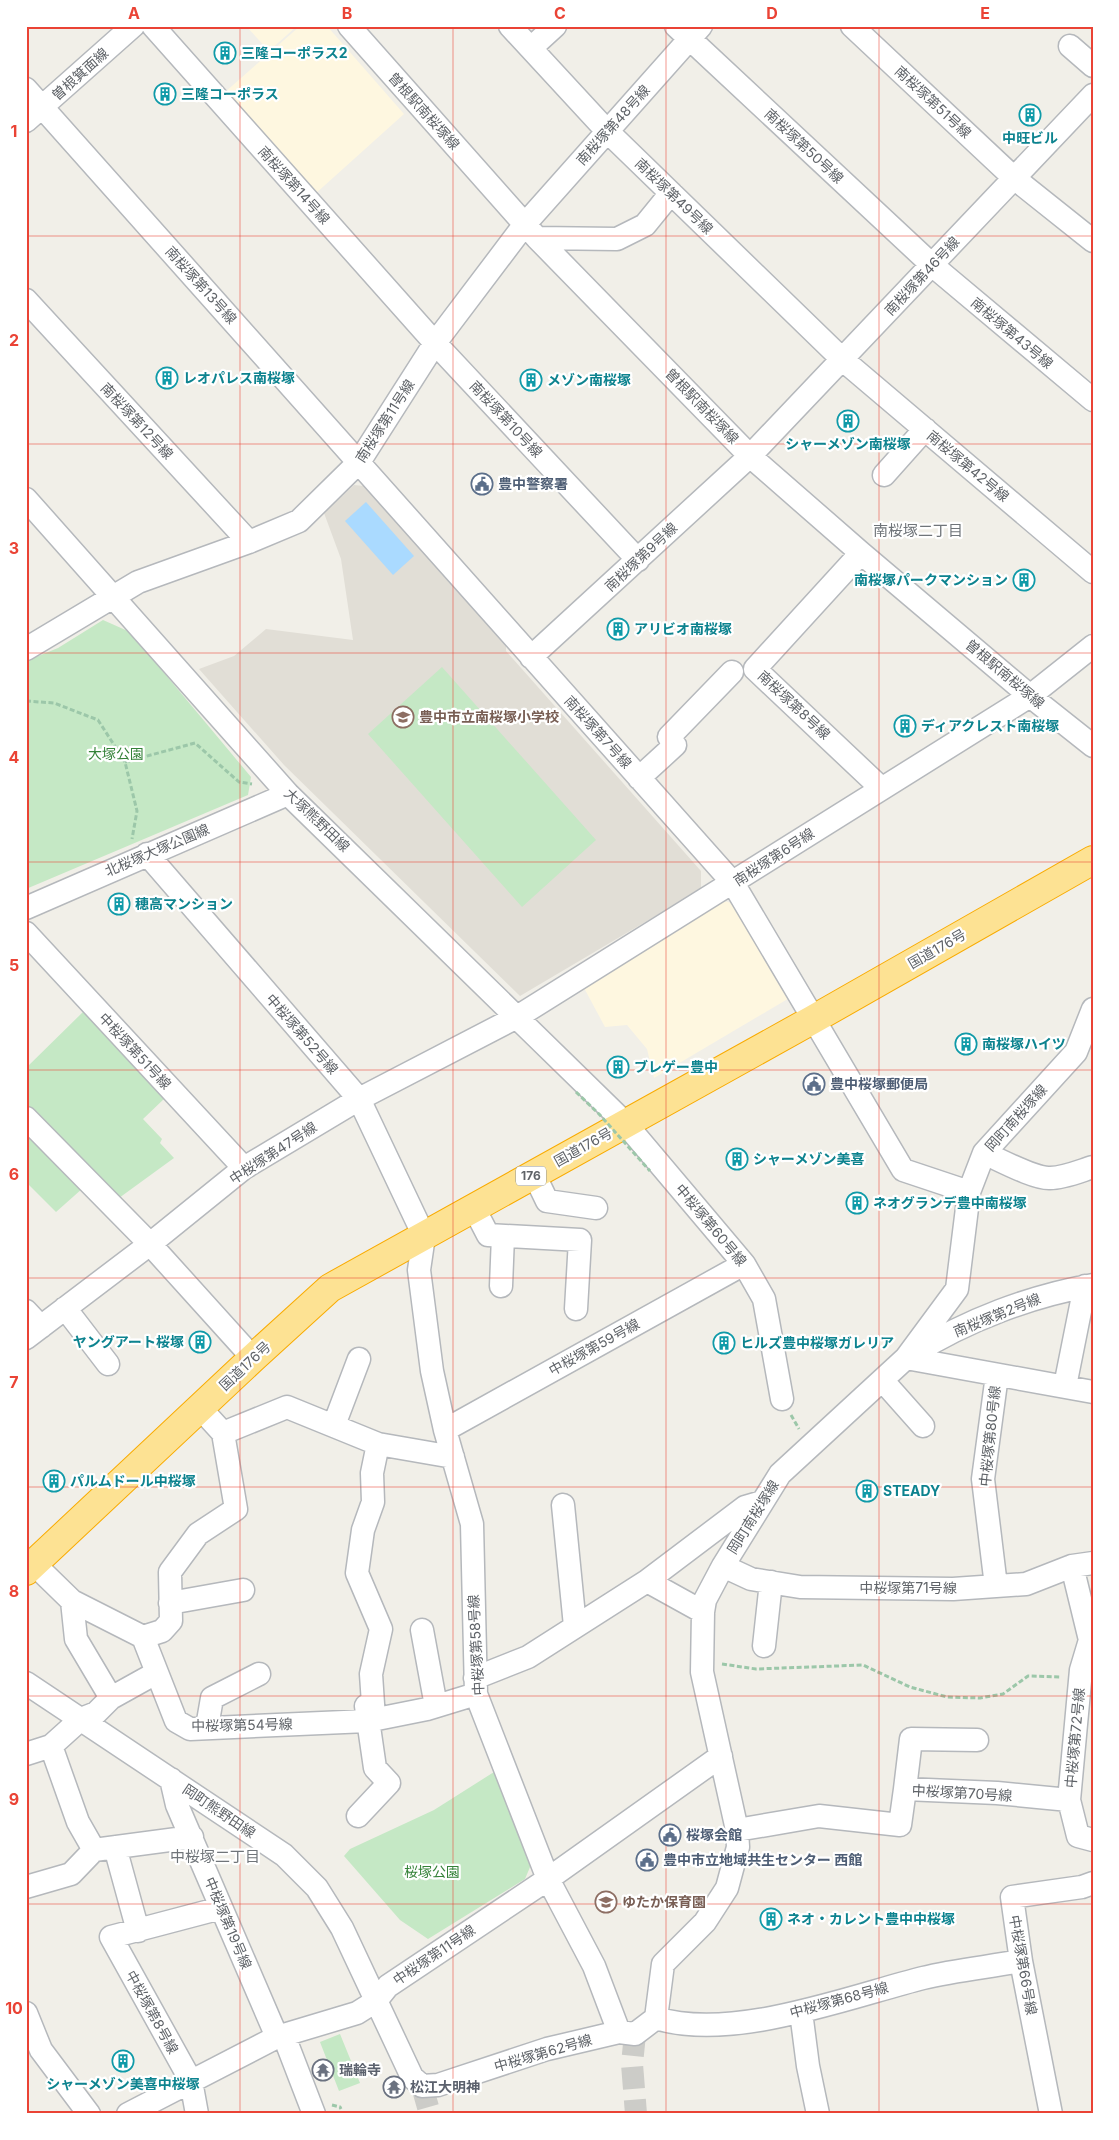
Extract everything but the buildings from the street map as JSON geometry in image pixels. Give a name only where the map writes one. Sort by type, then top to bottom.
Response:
[{"type":"highway","name":"国道176号","points":[[30,1567],[330,1288],[812,1020],[1093,860]]},
{"type":"street","name":"曽根箕面線","points":[[34,114],[133,26]]},
{"type":"street","name":"南桜塚第14号線","points":[[153,26],[435,343]]},
{"type":"street","name":"曽根駅南桜塚線","points":[[349,26],[531,231],[750,456],[1030,696],[1093,746]]},
{"type":"street","name":"南桜塚第49号線","points":[[510,26],[607,131],[843,360]]},
{"type":"street","points":[[531,48],[555,26]]},
{"type":"street","name":"南桜塚第51号線","points":[[852,26],[1014,178],[1093,242]]},
{"type":"street","name":"南桜塚第48号線","points":[[531,231],[607,131],[689,31]]},
{"type":"street","name":"南桜塚第50号線","points":[[689,31],[932,265]]},
{"type":"street","points":[[1070,46],[1093,66]]},
{"type":"street","name":"南桜塚第13号線","points":[[26,89],[34,114],[359,462]]},
{"type":"street","name":"南桜塚第46号線","points":[[750,456],[1093,95]]},
{"type":"street","points":[[531,231],[617,239],[645,225],[671,193]]},
{"type":"street","name":"南桜塚第11号線","points":[[26,649],[116,598],[138,582],[249,542],[299,521],[359,462],[435,343],[531,231]]},
{"type":"street","name":"南桜塚第43号線","points":[[932,265],[1093,400]]},
{"type":"street","name":"南桜塚第12号線","points":[[26,300],[249,542]]},
{"type":"street","name":"南桜塚第10号線","points":[[435,343],[638,560]]},
{"type":"street","name":"南桜塚第42号線","points":[[843,360],[1093,572]]},
{"type":"street","points":[[884,476],[925,429]]},
{"type":"street","name":"南桜塚第9号線","points":[[531,657],[750,456]]},
{"type":"street","name":"南桜塚第7号線","points":[[359,462],[733,883],[812,1020],[903,1170],[969,1192]]},
{"type":"street","name":"大塚熊野田線","points":[[26,499],[116,598],[288,794],[625,1124]]},
{"type":"street","name":"南桜塚第8号線","points":[[861,553],[755,669],[881,788]]},
{"type":"street","name":"南桜塚第6号線","points":[[517,1017],[1030,696],[1093,646]]},
{"type":"street","points":[[639,778],[675,745],[669,737],[732,672]]},
{"type":"street","name":"北桜塚大塚公園線","points":[[26,908],[288,794]]},
{"type":"street","name":"中桜塚第52号線","points":[[147,854],[358,1099],[424,1236]]},
{"type":"street","name":"中桜塚第51号線","points":[[26,933],[244,1168]]},
{"type":"street","name":"岡町南桜塚線","points":[[656,2018],[663,1964],[706,1922],[727,1888],[738,1847],[737,1830],[702,1672],[705,1600],[722,1566],[780,1474],[906,1358],[957,1289],[969,1192],[984,1153],[1084,1057],[1093,1010]]},
{"type":"street","name":"中桜塚第47号線","points":[[31,1325],[65,1308],[150,1244],[244,1168],[358,1099],[517,1017]]},
{"type":"street","points":[[26,1118],[150,1244],[253,1358]]},
{"type":"street","name":"中桜塚第60号線","points":[[625,1124],[744,1264],[764,1299],[782,1399]]},
{"type":"street","points":[[984,1153],[1022,1168],[1033,1176],[1050,1178],[1093,1167]]},
{"type":"street","points":[[534,1174],[547,1201],[596,1208]]},
{"type":"street","points":[[474,1208],[488,1235],[580,1240],[576,1309]]},
{"type":"street","name":"中桜塚第58号線","points":[[424,1236],[419,1270],[432,1371],[444,1430],[472,1524],[475,1686],[548,1879],[627,2033]]},
{"type":"street","points":[[501,1286],[503,1236]]},
{"type":"street","name":"中桜塚第59号線","points":[[444,1430],[744,1264]]},
{"type":"street","points":[[1065,1386],[1089,1285]]},
{"type":"street","name":"南桜塚第2号線","points":[[906,1358],[934,1341],[1035,1298],[1089,1285]]},
{"type":"street","points":[[65,1308],[108,1364]]},
{"type":"street","points":[[906,1358],[1093,1392]]},
{"type":"street","points":[[334,1424],[359,1360]]},
{"type":"street","name":"中桜塚第80号線","points":[[996,1375],[982,1479],[996,1586]]},
{"type":"street","points":[[882,1381],[923,1426]]},
{"type":"street","points":[[223,1433],[287,1407],[334,1424],[378,1444],[453,1457]]},
{"type":"street","points":[[30,1567],[72,1601],[143,1637],[162,1631],[171,1621],[170,1572],[198,1534],[236,1509],[223,1433],[200,1409]]},
{"type":"street","points":[[370,1720],[371,1674],[381,1629],[357,1573],[363,1530],[373,1502],[372,1473],[378,1444]]},
{"type":"street","name":"中桜塚第54号線","points":[[143,1637],[176,1722],[190,1729],[370,1720],[436,1706],[528,1658],[647,1581],[745,1507],[762,1502]]},
{"type":"street","points":[[563,1505],[575,1626]]},
{"type":"street","name":"中桜塚第71号線","points":[[722,1566],[751,1579],[800,1587],[953,1589],[1026,1584],[1082,1564]]},
{"type":"street","name":"中桜塚第72号線","points":[[1082,1564],[1090,1640],[1081,1674],[1069,1800],[1078,1836],[1093,1840]]},
{"type":"street","points":[[647,1581],[703,1612]]},
{"type":"street","points":[[764,1646],[771,1582]]},
{"type":"street","points":[[170,1603],[243,1590]]},
{"type":"street","points":[[72,1601],[76,1639],[112,1698]]},
{"type":"street","points":[[422,1630],[436,1706]]},
{"type":"street","points":[[1081,1674],[1093,1647]]},
{"type":"street","points":[[26,1754],[51,1746],[81,1719],[96,1713],[112,1698],[156,1673]]},
{"type":"street","points":[[358,1816],[389,1783],[375,1768],[370,1720],[362,1673]]},
{"type":"street","points":[[207,1727],[212,1698],[259,1674]]},
{"type":"street","name":"岡町熊野田線","points":[[26,1682],[284,1855],[317,1888],[342,1928],[412,2077],[422,2086]]},
{"type":"street","points":[[906,1789],[911,1739],[977,1740]]},
{"type":"street","points":[[51,1746],[78,1822],[104,1849],[138,1931]]},
{"type":"street","name":"中桜塚第11号線","points":[[128,2114],[280,2036],[358,2013],[376,2001],[388,1986],[548,1879],[721,1756]]},
{"type":"street","name":"中桜塚第19号線","points":[[172,1780],[177,1805],[221,1908],[280,2036],[322,2110]]},
{"type":"street","name":"中桜塚第70号線","points":[[737,1830],[820,1816],[900,1825],[906,1789],[997,1793],[1069,1800]]},
{"type":"street","points":[[26,1888],[71,1874],[104,1849],[192,1837]]},
{"type":"street","name":"中桜塚第66号線","points":[[1051,2114],[1021,1961],[1012,1896],[1082,1887],[1093,1883]]},
{"type":"street","name":"中桜塚第8号線","points":[[197,2114],[191,2081],[101,1939],[138,1931],[221,1908]]},
{"type":"street","name":"中桜塚第68号線","points":[[656,2018],[672,2023],[708,2024],[750,2021],[801,2012],[925,1977],[1021,1961]]},
{"type":"street","points":[[801,2012],[808,2066],[818,2114]]},
{"type":"street","points":[[26,2013],[34,2054],[89,2114]]},
{"type":"street","points":[[627,2033],[656,2018]]},
{"type":"street","name":"中桜塚第62号線","points":[[422,2086],[438,2085],[547,2049],[627,2033]]},
{"type":"path","points":[[26,701],[54,703],[98,720],[125,762],[136,811],[131,846],[147,854]]},
{"type":"path","points":[[125,762],[195,744],[239,782],[257,785]]},
{"type":"path","points":[[576,1092],[650,1171]]},
{"type":"path","points":[[782,1399],[809,1447]]},
{"type":"path","points":[[702,1660],[756,1669],[863,1665],[910,1687],[947,1697],[980,1698],[1004,1694],[1028,1676],[1081,1674]]},
{"type":"path","points":[[322,2110],[340,2107],[341,2109]]},
{"type":"shaded area","points":[[246,26],[297,26],[269,51]]},
{"type":"shaded area","points":[[300,26],[327,26],[404,114],[314,195],[224,93]]},
{"type":"shaded area","name":"豊中市立南桜塚小学校","points":[[354,485],[364,486],[506,642],[506,651],[701,871],[701,889],[520,996],[284,765],[199,669],[234,656],[266,629],[353,640],[341,559],[324,513]]},
{"type":"shaded area","points":[[720,900],[735,904],[791,997],[654,1078],[647,1049],[627,1025],[605,1027],[583,986]]},
{"type":"green space","name":"大塚公園","points":[[103,620],[130,632],[251,777],[248,795],[26,889],[26,661],[58,648]]},
{"type":"green space","points":[[442,667],[596,840],[522,907],[368,734]]},
{"type":"green space","points":[[84,1011],[165,1098],[143,1119],[162,1139],[160,1143],[174,1158],[119,1198],[26,1103],[26,1068]]},
{"type":"green space","points":[[26,1130],[83,1188],[56,1212],[26,1182]]},
{"type":"green space","name":"桜塚公園","points":[[494,1772],[498,1773],[533,1860],[525,1879],[428,1939],[400,1920],[344,1856],[350,1849],[434,1810]]},
{"type":"green space","points":[[340,2034],[360,2083],[339,2091],[320,2042]]},
{"type":"water","points":[[366,502],[414,556],[393,575],[345,521]]},
{"type":"tunnel","points":[[635,2034],[632,2064],[636,2114]]},
{"type":"tunnel","points":[[422,2086],[430,2114]]},
{"type":"place","name":"三隆コーポラス2","points":[[225,53]]},
{"type":"place","name":"三隆コーポラス","points":[[165,94]]},
{"type":"place","name":"中旺ビル","points":[[1030,115]]},
{"type":"place","name":"レオパレス南桜塚","points":[[167,378]]},
{"type":"place","name":"メゾン南桜塚","points":[[531,380]]},
{"type":"place","name":"シャーメゾン南桜塚","points":[[848,421]]},
{"type":"place","name":"豊中警察署","points":[[482,484]]},
{"type":"place","name":"南桜塚パークマンション","points":[[1024,580]]},
{"type":"place","name":"アリビオ南桜塚","points":[[618,629]]},
{"type":"place","name":"豊中市立南桜塚小学校","points":[[403,717]]},
{"type":"place","name":"ディアクレスト南桜塚","points":[[905,726]]},
{"type":"place","name":"穂高マンション","points":[[119,904]]},
{"type":"place","name":"南桜塚ハイツ","points":[[966,1044]]},
{"type":"place","name":"ブレゲー豊中","points":[[618,1067]]},
{"type":"place","name":"豊中桜塚郵便局","points":[[814,1084]]},
{"type":"place","name":"シャーメゾン美喜","points":[[737,1159]]},
{"type":"place","name":"ネオグランデ豊中南桜塚","points":[[857,1203]]},
{"type":"place","name":"ヤングアート桜塚","points":[[200,1342]]},
{"type":"place","name":"ヒルズ豊中桜塚ガレリア","points":[[724,1343]]},
{"type":"place","name":"パルムドール中桜塚","points":[[54,1481]]},
{"type":"place","name":"STEADY","points":[[867,1491]]},
{"type":"place","name":"桜塚会館","points":[[670,1835]]},
{"type":"place","name":"豊中市立地域共生センター 西館","points":[[647,1860]]},
{"type":"place","name":"ゆたか保育園","points":[[606,1902]]},
{"type":"place","name":"ネオ・カレント豊中中桜塚","points":[[771,1919]]},
{"type":"place","name":"シャーメゾン美喜中桜塚","points":[[123,2061]]},
{"type":"place","name":"瑞輪寺","points":[[323,2070]]},
{"type":"place","name":"松江大明神","points":[[394,2087]]},
{"type":"district","name":"南桜塚二丁目","points":[[918,531]]},
{"type":"district","name":"中桜塚二丁目","points":[[215,1857]]}]
